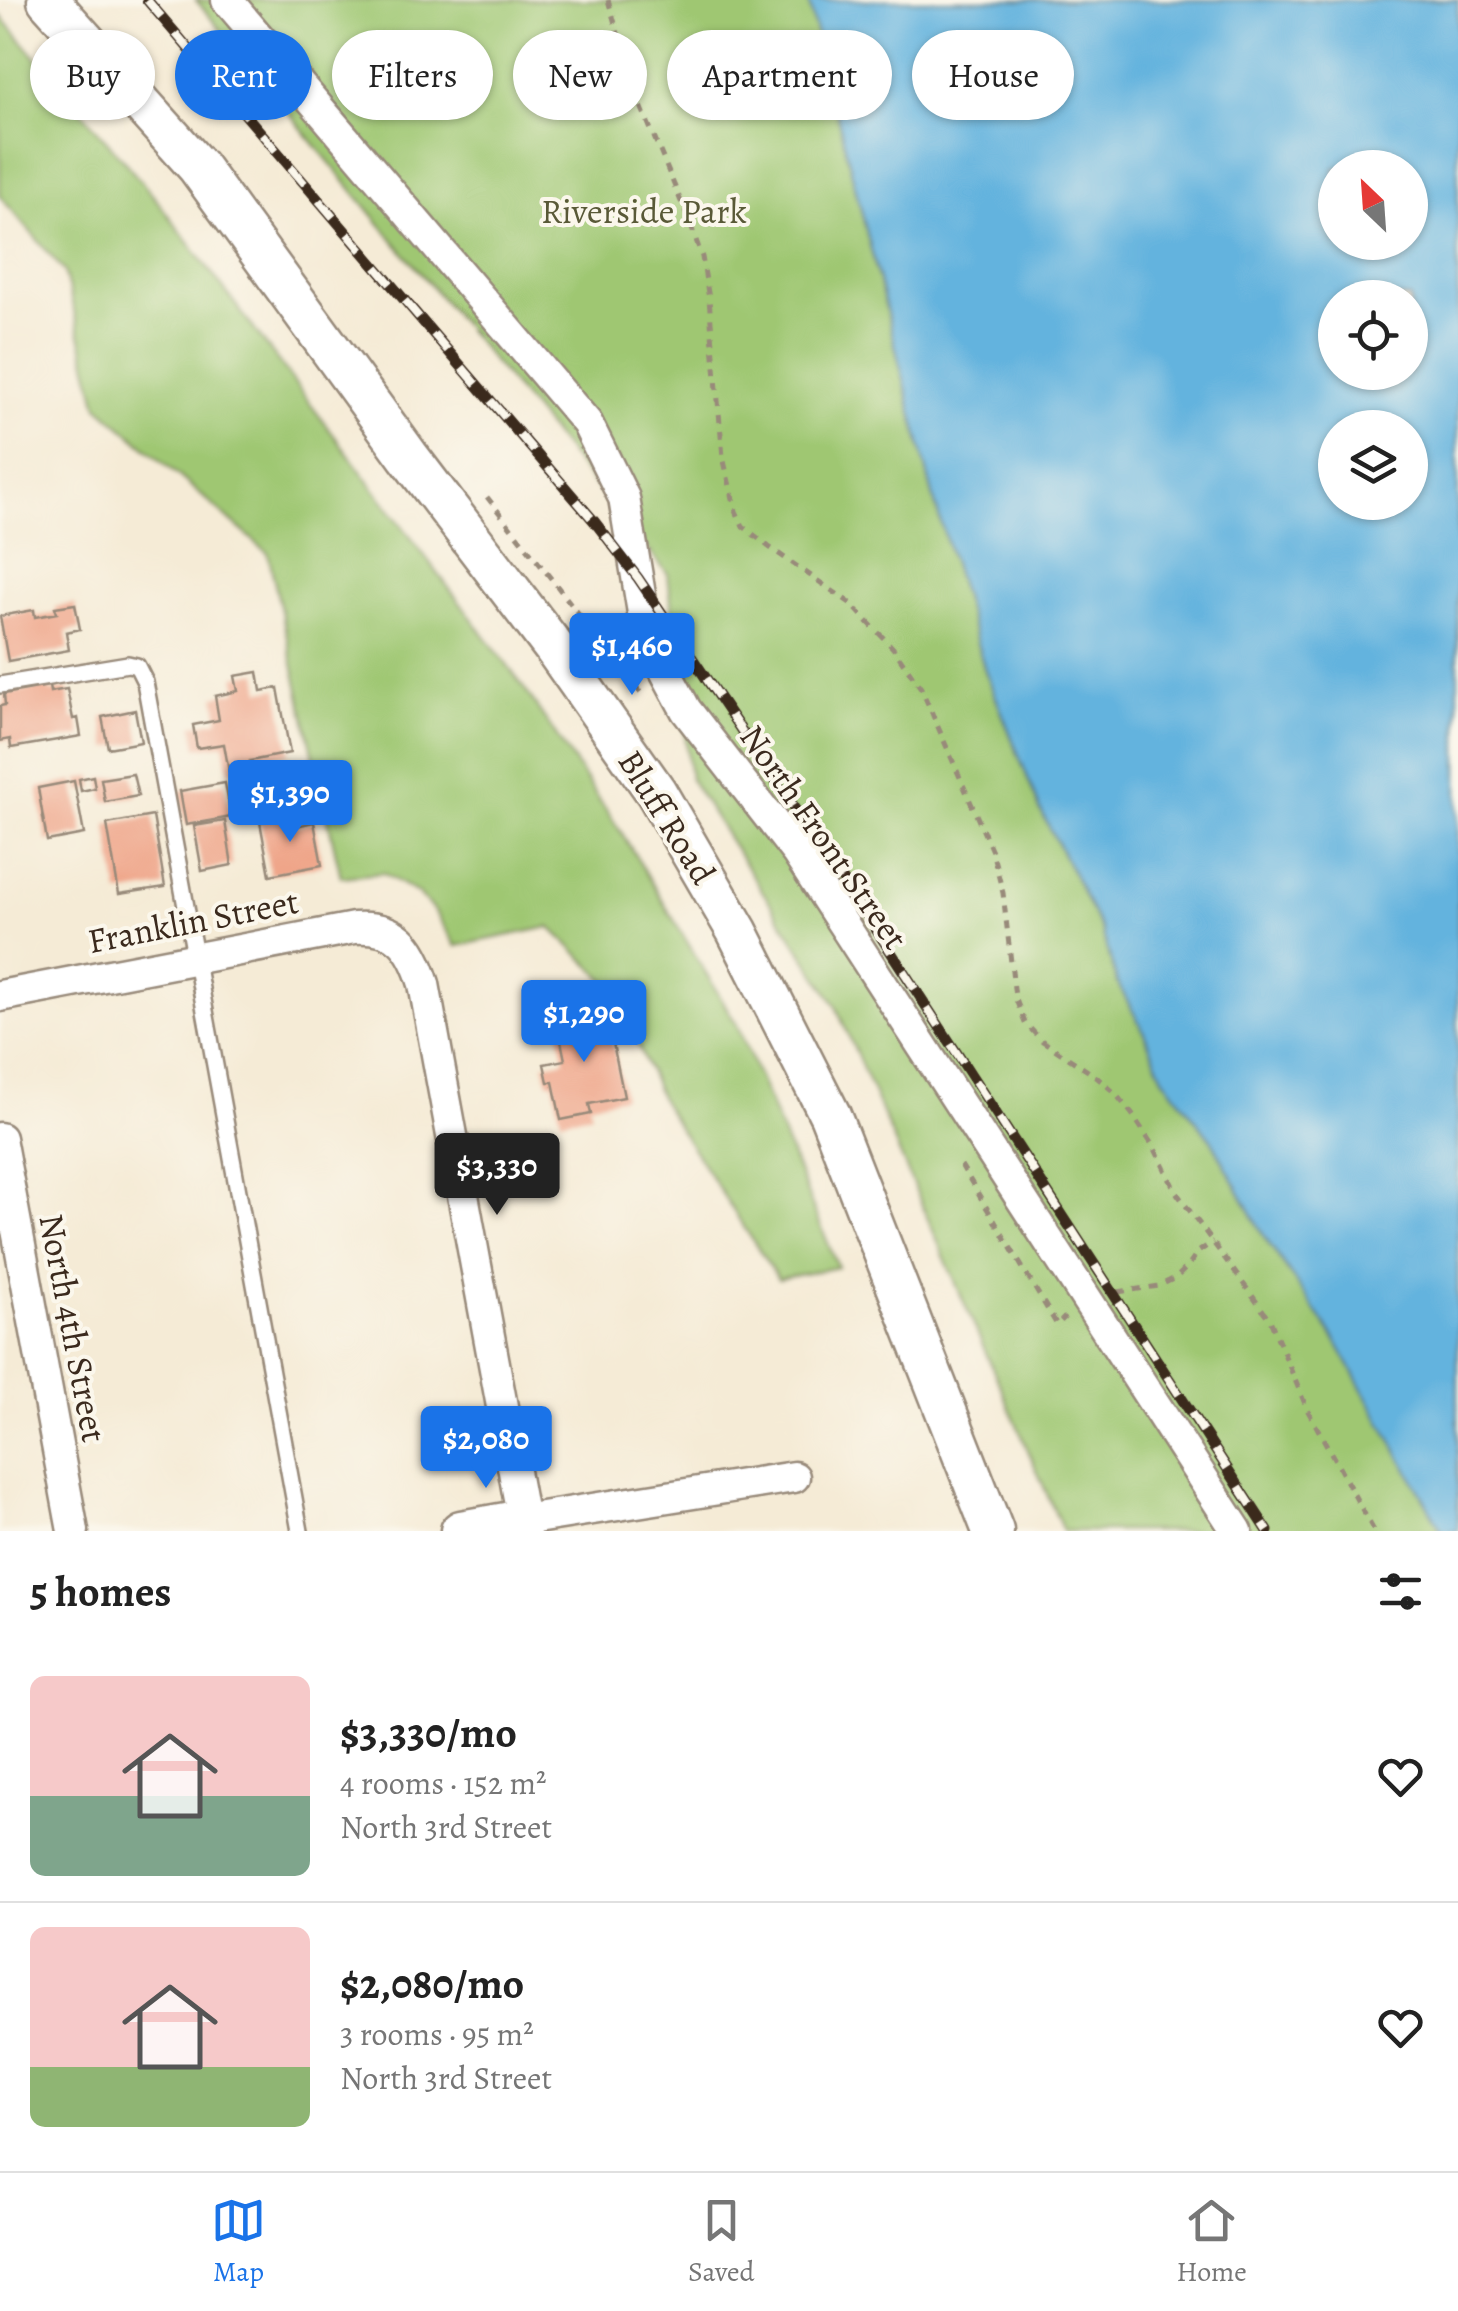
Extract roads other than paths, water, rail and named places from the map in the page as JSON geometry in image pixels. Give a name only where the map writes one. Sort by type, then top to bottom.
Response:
[{"type":"main road","name":"Bluff Road","points":[[48,0],[198,167],[408,456],[555,649],[656,792],[737,931],[830,1115],[993,1531]]},
{"type":"main road","points":[[461,1531],[524,1525]]},
{"type":"street","name":"North Front Street","points":[[227,0],[587,423],[624,498],[647,637],[686,710],[798,853],[1237,1531]]},
{"type":"street","name":"Franklin Street","points":[[0,996],[354,928],[387,930],[398,938],[417,964],[424,984],[524,1525]]},
{"type":"street","name":"North 4th Street","points":[[0,1138],[73,1531]]},
{"type":"street","points":[[524,1525],[794,1477]]},
{"type":"lane","points":[[0,685],[118,665],[136,666],[145,682],[300,1531]]},
{"type":"water","points":[[808,0],[1458,0],[1458,1531],[1442,1531],[1336,1341],[1264,1236],[1211,1139],[1163,1077],[1117,982],[1102,931],[1040,809],[985,670],[935,503],[838,120],[892,120],[892,30],[816,30]]},
{"type":"railway","points":[[147,0],[594,521],[638,578],[874,926],[1268,1531]]},
{"type":"park label","name":"Riverside Park","points":[[644,211]]}]
